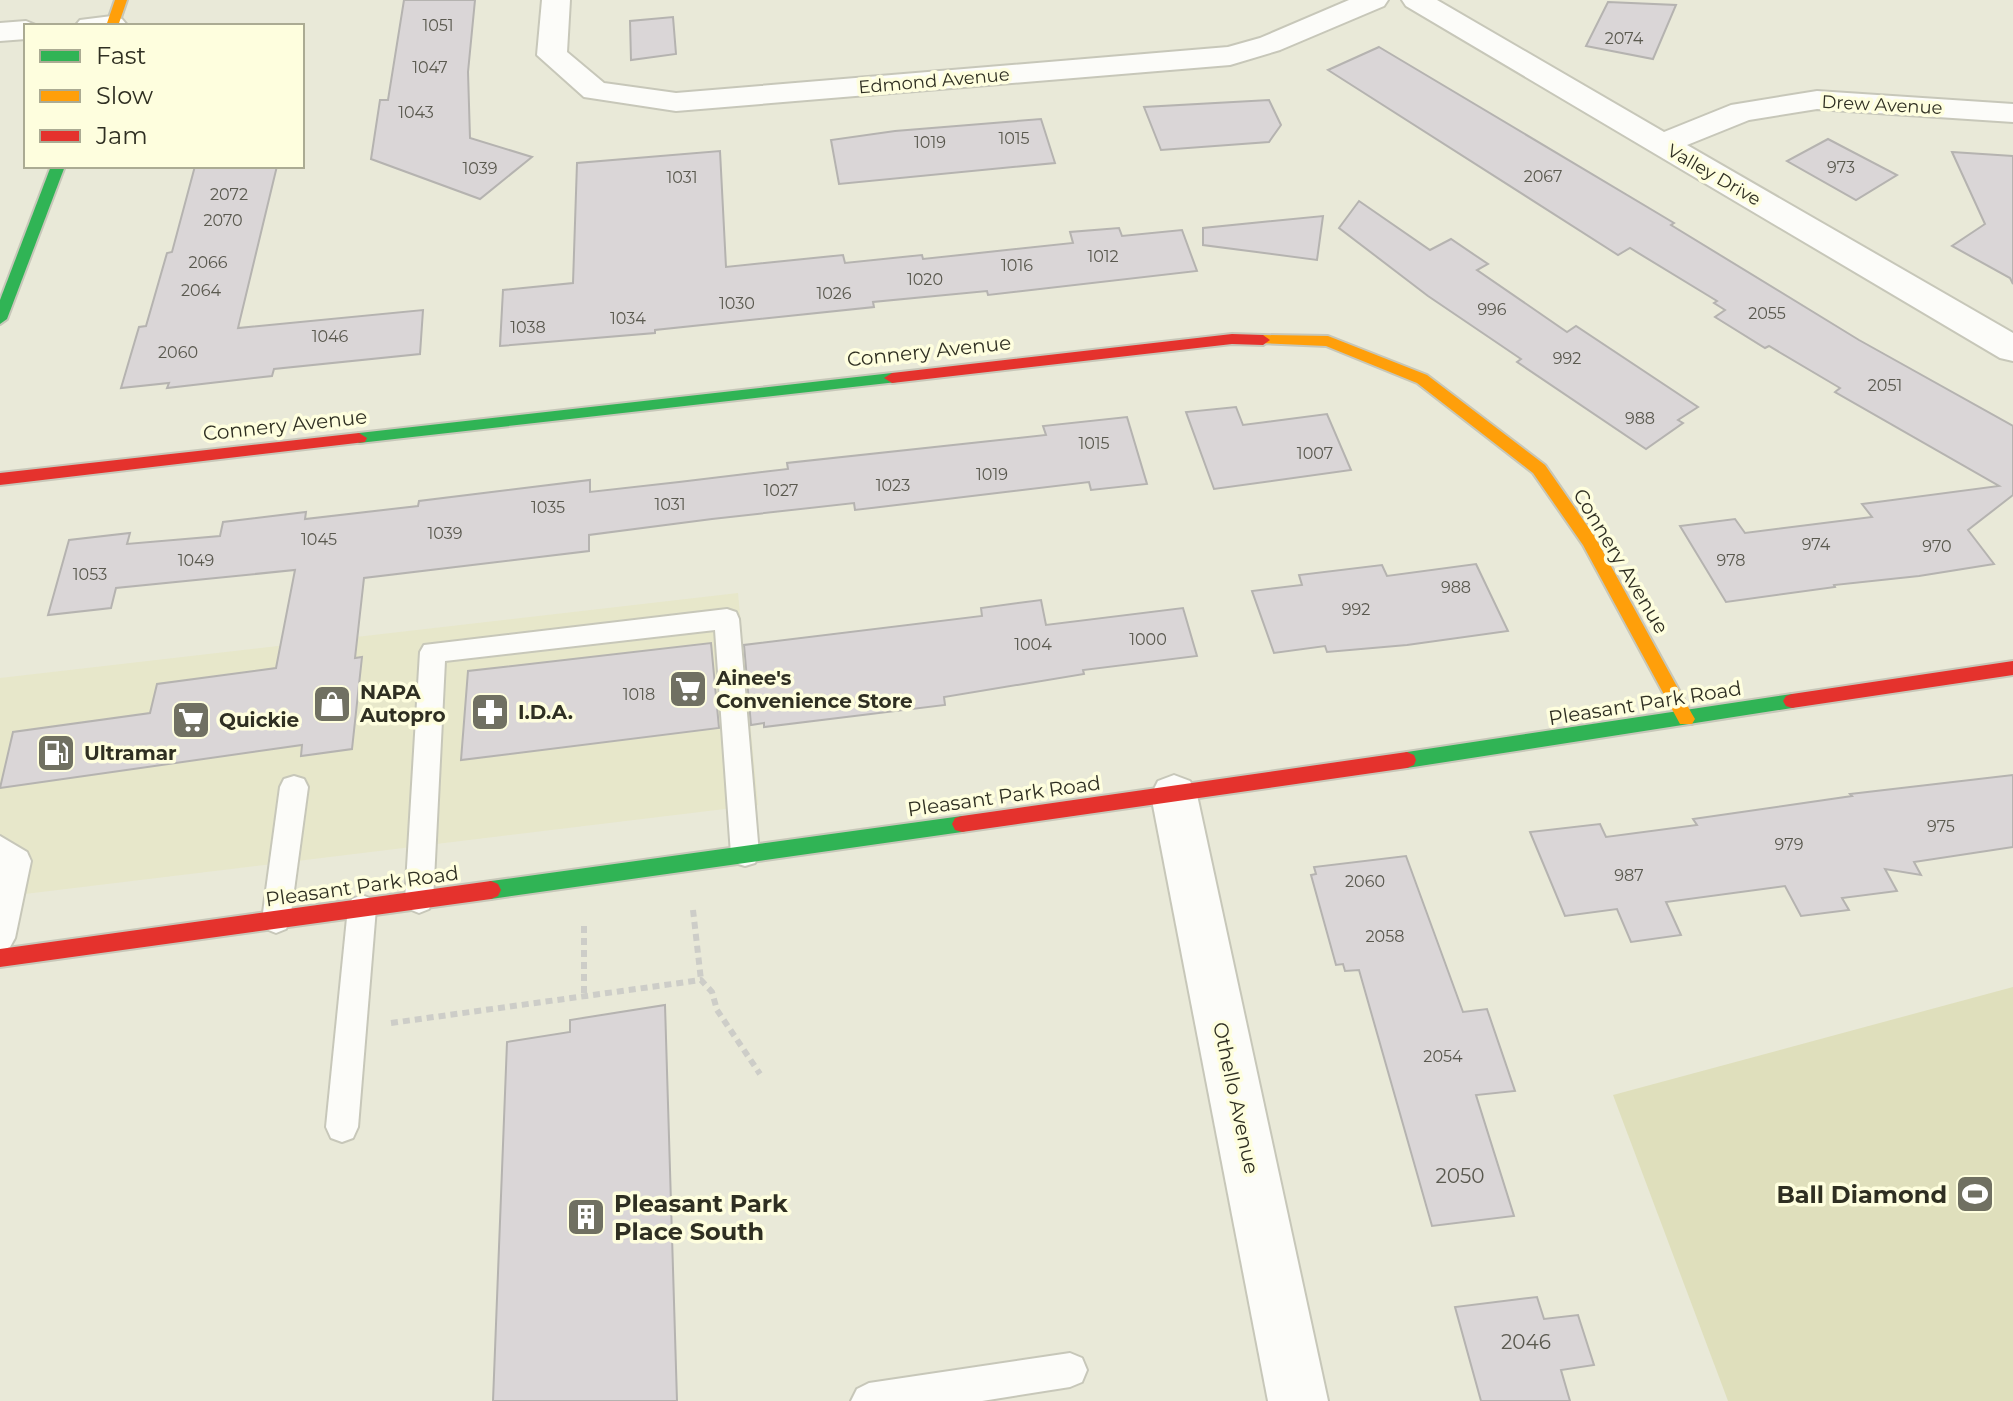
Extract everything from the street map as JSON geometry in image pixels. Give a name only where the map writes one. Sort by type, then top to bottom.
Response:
[{"type":"street","name":"Edmond Avenue","points":[[556,0],[552,55],[595,91],[676,102],[1230,56],[1270,44],[1374,0]]},
{"type":"street","name":"Valley Drive","points":[[1416,0],[2013,349]]},
{"type":"street","points":[[0,32],[24,30]]},
{"type":"street","name":"Drew Avenue","points":[[1661,144],[1742,112],[1817,100],[2013,113]]},
{"type":"street","points":[[0,319],[57,168]]},
{"type":"street","name":"Connery Avenue","points":[[0,479],[1232,339],[1328,341],[1422,379],[1539,469],[1589,541],[1686,719]]},
{"type":"street","name":"Pleasant Park Road","points":[[0,958],[1174,795],[2013,668]]},
{"type":"street","name":"Othello Avenue","points":[[1174,795],[1298,1401]]},
{"type":"lane","points":[[419,900],[433,652],[727,619],[745,854]]},
{"type":"lane","points":[[276,920],[294,787]]},
{"type":"lane","points":[[0,848],[17,861],[0,938]]},
{"type":"lane","points":[[342,1127],[362,908]]},
{"type":"lane","points":[[869,1401],[1070,1370]]},
{"type":"path","points":[[688,863],[701,980],[712,992],[717,1010],[760,1074]]},
{"type":"path","points":[[584,877],[584,997]]},
{"type":"path","points":[[351,1028],[701,980]]},
{"type":"shaded area","points":[[738,593],[758,805],[0,897],[0,678]]},
{"type":"shaded area","points":[[2013,987],[2013,1401],[1728,1401],[1613,1095]]},
{"type":"building","points":[[404,0],[475,0],[468,72],[470,138],[532,157],[480,199],[371,159],[380,100],[388,100]]},
{"type":"building","points":[[1608,2],[1676,5],[1653,59],[1586,46]]},
{"type":"building","points":[[673,17],[676,54],[631,60],[630,21]]},
{"type":"building","points":[[1379,47],[1674,223],[1671,225],[1859,340],[2013,426],[2013,495],[1968,530],[1994,564],[1726,602],[1680,526],[1735,519],[1745,533],[1872,517],[1862,504],[1999,486],[1835,392],[1840,388],[1715,317],[1725,310],[1714,303],[1717,301],[1630,248],[1618,255],[1328,70]]},
{"type":"building","points":[[1269,100],[1281,125],[1269,142],[1161,150],[1144,107]]},
{"type":"building","points":[[1041,119],[1055,163],[839,184],[831,140],[895,131]]},
{"type":"building","points":[[1828,139],[1897,175],[1856,200],[1787,161]]},
{"type":"building","points":[[720,151],[726,267],[843,255],[845,263],[922,255],[923,259],[1073,243],[1070,232],[1119,228],[1122,236],[1182,230],[1197,271],[988,295],[987,291],[873,302],[874,307],[655,330],[655,333],[500,346],[503,290],[573,283],[577,163]]},
{"type":"building","points":[[1952,152],[2013,156],[2013,284],[2010,278],[1952,246],[1985,224]]},
{"type":"building","points":[[194,168],[277,168],[238,328],[423,310],[420,354],[274,369],[272,376],[167,388],[169,383],[121,388],[139,327],[146,326],[167,253],[172,252]]},
{"type":"building","points":[[1359,201],[1430,250],[1451,239],[1488,264],[1477,270],[1567,332],[1576,326],[1698,407],[1678,420],[1683,423],[1646,449],[1517,362],[1521,359],[1428,296],[1339,228]]},
{"type":"building","points":[[1323,216],[1317,260],[1203,245],[1203,228]]},
{"type":"building","points":[[1236,407],[1243,425],[1327,414],[1351,470],[1214,489],[1186,412]]},
{"type":"building","points":[[1127,417],[1147,484],[1091,490],[1089,482],[855,510],[854,503],[712,519],[589,535],[589,551],[364,578],[355,658],[362,657],[352,749],[301,756],[302,745],[0,788],[13,732],[150,713],[157,684],[276,668],[295,570],[116,588],[111,608],[48,615],[69,540],[130,533],[127,544],[220,536],[223,522],[306,512],[305,519],[418,506],[419,501],[590,480],[590,492],[679,482],[788,469],[787,463],[1046,435],[1043,426]]},
{"type":"building","points":[[1476,564],[1508,631],[1407,645],[1327,652],[1325,646],[1274,653],[1252,591],[1302,585],[1299,575],[1382,565],[1387,576]]},
{"type":"building","points":[[1041,600],[1046,625],[1183,608],[1197,656],[1083,670],[1084,674],[944,697],[945,705],[764,727],[764,723],[751,725],[744,645],[982,616],[981,608]]},
{"type":"building","points":[[711,643],[719,728],[461,760],[468,671]]},
{"type":"building","points":[[2013,775],[2013,847],[1914,862],[1921,875],[1885,869],[1897,891],[1842,898],[1849,910],[1801,916],[1785,886],[1666,902],[1681,935],[1631,942],[1617,909],[1565,916],[1530,832],[1600,824],[1606,837],[1697,825],[1693,819],[1852,796],[1850,794]]},
{"type":"building","points":[[1406,856],[1463,1012],[1487,1009],[1515,1091],[1476,1095],[1514,1216],[1432,1226],[1359,970],[1345,971],[1343,964],[1336,965],[1311,875],[1316,874],[1314,867]]},
{"type":"building","name":"Pleasant Park Place South","points":[[665,1005],[677,1401],[493,1401],[507,1042],[570,1032],[570,1020]]},
{"type":"building","points":[[1537,1297],[1544,1319],[1578,1315],[1594,1365],[1561,1370],[1570,1401],[1481,1401],[1455,1307]]},
{"type":"traffic: fast","points":[[0,319],[57,168]]},
{"type":"traffic: fast","points":[[359,438],[892,378]]},
{"type":"traffic: fast","points":[[1407,760],[1792,701]]},
{"type":"traffic: fast","points":[[491,890],[962,824]]},
{"type":"traffic: slow","points":[[113,24],[121,0]]},
{"type":"traffic: slow","points":[[1263,340],[1328,341],[1422,379],[1539,469],[1589,541],[1686,719]]},
{"type":"traffic: jam","points":[[892,378],[1232,339],[1263,340]]},
{"type":"traffic: jam","points":[[0,479],[359,438]]},
{"type":"traffic: jam","points":[[1792,701],[2013,668]]},
{"type":"traffic: jam","points":[[962,824],[1407,760]]},
{"type":"traffic: jam","points":[[0,958],[491,890]]},
{"type":"place","name":"Ainee's Convenience Store","points":[[688,689]]},
{"type":"place","name":"NAPA Autopro","points":[[332,704]]},
{"type":"place","name":"I.D.A.","points":[[490,712]]},
{"type":"place","name":"Quickie","points":[[191,720]]},
{"type":"place","name":"Ultramar","points":[[56,753]]},
{"type":"place","name":"Ball Diamond","points":[[1975,1194]]},
{"type":"place","name":"Pleasant Park Place South","points":[[586,1217]]}]
